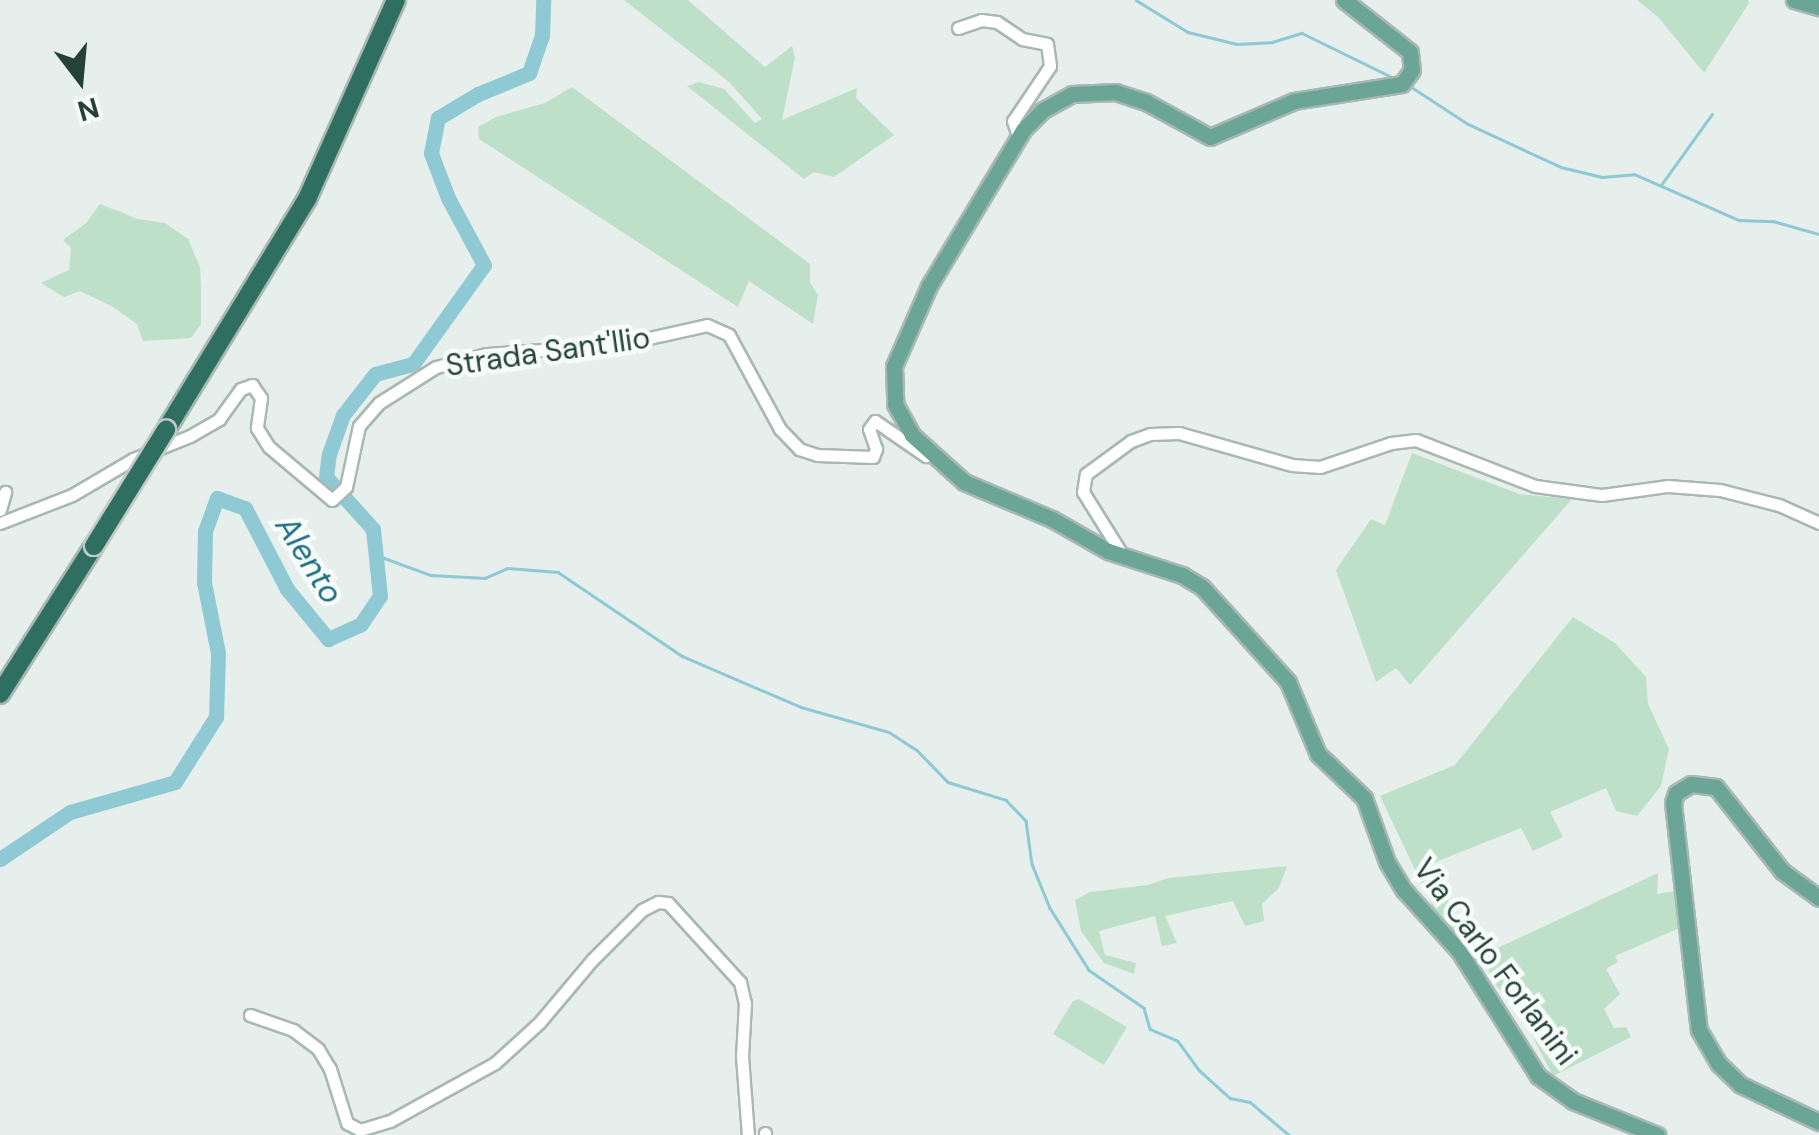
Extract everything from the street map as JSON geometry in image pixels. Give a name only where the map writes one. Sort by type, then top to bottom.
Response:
[{"type":"highway","points":[[0,694],[307,198],[396,0]]},
{"type":"main road","name":"Via Carlo Forlanini","points":[[1344,0],[1410,52],[1412,70],[1402,84],[1294,101],[1210,137],[1146,102],[1116,92],[1092,91],[1058,101],[1019,138],[930,286],[894,366],[893,395],[902,422],[964,482],[1202,588],[1288,682],[1318,754],[1364,798],[1387,862],[1404,890],[1459,951],[1538,1076],[1574,1100],[1657,1135]]},
{"type":"main road","points":[[1794,0],[1819,7]]},
{"type":"main road","points":[[1819,898],[1782,872],[1716,787],[1690,784],[1676,793],[1673,804],[1699,1030],[1719,1064],[1742,1085],[1819,1122]]},
{"type":"street","points":[[958,28],[981,20],[996,22],[1022,39],[1047,44],[1050,66],[1012,120],[1019,138]]},
{"type":"street","name":"Strada Sant'Ilio","points":[[0,523],[72,495],[133,459],[190,436],[219,419],[241,389],[255,387],[260,398],[256,428],[269,448],[332,500],[346,486],[358,426],[378,402],[436,367],[487,354],[622,344],[706,325],[729,336],[780,429],[799,448],[817,455],[873,456],[876,452],[869,429],[874,421],[931,460],[939,460]]},
{"type":"street","points":[[1123,556],[1083,492],[1086,474],[1131,441],[1150,434],[1179,433],[1292,465],[1320,467],[1391,442],[1416,440],[1535,486],[1602,495],[1668,486],[1720,490],[1779,505],[1819,524]]},
{"type":"street","points":[[0,510],[4,492]]},
{"type":"street","points":[[250,1014],[293,1030],[318,1048],[330,1069],[347,1124],[360,1130],[406,1113],[495,1063],[539,1023],[592,960],[642,910],[658,902],[668,904],[740,982],[745,1003],[742,1056],[748,1135]]},
{"type":"green space","points":[[624,0],[688,0],[765,67],[792,46],[795,58],[782,120],[857,88],[856,98],[894,135],[834,177],[814,172],[804,179],[687,86],[699,82],[724,89],[755,123],[762,119],[729,82]]},
{"type":"green space","points":[[1637,0],[1749,3],[1704,73],[1659,18]]},
{"type":"green space","points":[[572,87],[810,264],[810,282],[818,295],[813,324],[749,281],[738,307],[479,139],[478,127],[496,117],[545,103]]},
{"type":"green space","points":[[100,204],[138,219],[165,223],[188,239],[200,267],[201,286],[201,324],[191,338],[143,341],[137,324],[113,307],[80,291],[64,297],[41,283],[69,270],[71,248],[63,240],[86,223]]},
{"type":"green space","points":[[1412,453],[1519,494],[1572,499],[1410,685],[1396,668],[1376,682],[1336,570],[1371,519],[1385,525]]},
{"type":"green space","points":[[1573,617],[1615,643],[1646,677],[1648,704],[1669,749],[1661,786],[1637,816],[1616,811],[1606,788],[1550,812],[1563,837],[1533,851],[1521,828],[1428,865],[1458,918],[1460,939],[1438,918],[1380,796],[1455,765]]},
{"type":"green space","points":[[1287,866],[1279,888],[1262,904],[1264,921],[1245,926],[1233,901],[1165,916],[1177,943],[1162,946],[1155,916],[1099,931],[1105,955],[1136,963],[1134,974],[1104,963],[1081,931],[1075,900],[1090,892],[1148,885],[1168,878]]},
{"type":"green space","points":[[1658,873],[1657,894],[1680,890],[1682,927],[1615,956],[1618,962],[1606,969],[1620,994],[1604,1009],[1614,1028],[1626,1027],[1631,1037],[1553,1076],[1520,1012],[1490,979],[1487,953]]},
{"type":"green space","points":[[1079,999],[1127,1027],[1104,1065],[1053,1034],[1073,1001]]},
{"type":"waterway","name":"Alento","points":[[0,859],[70,812],[175,782],[216,717],[218,653],[204,582],[205,531],[217,498],[245,508],[287,589],[328,639],[361,624],[380,596],[373,529],[326,477],[329,454],[343,415],[375,374],[413,364],[484,265],[448,198],[431,153],[438,118],[478,94],[529,73],[542,36],[543,0]]},
{"type":"waterway","points":[[1136,0],[1188,32],[1237,44],[1272,42],[1302,33],[1396,79]]},
{"type":"waterway","points":[[1410,86],[1468,124],[1561,167],[1602,177],[1634,174],[1739,220],[1773,221],[1819,234]]},
{"type":"waterway","points":[[1661,185],[1712,114]]},
{"type":"waterway","points":[[376,555],[431,575],[485,578],[507,568],[558,572],[682,656],[801,707],[889,732],[917,750],[948,782],[1006,800],[1026,821],[1032,864],[1050,908],[1089,970],[1144,1008],[1150,1029],[1178,1041],[1199,1070],[1230,1098],[1250,1102],[1289,1135]]}]
